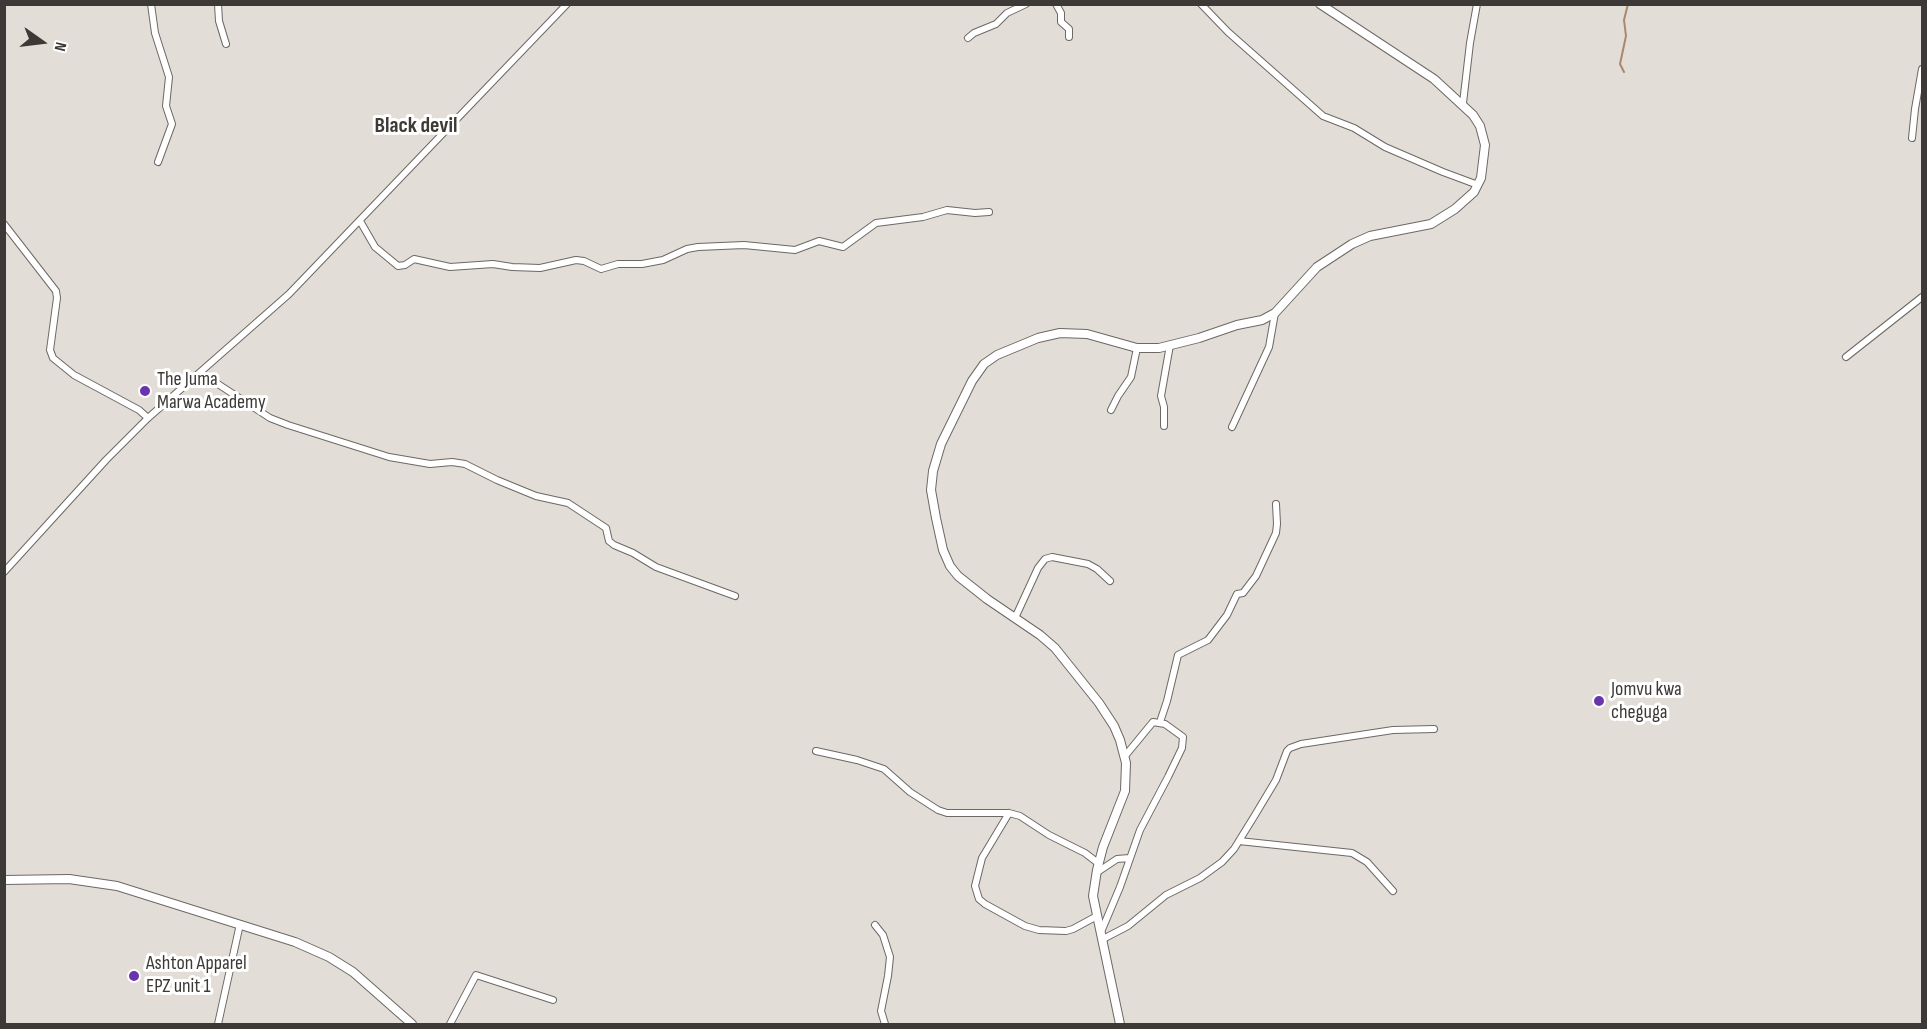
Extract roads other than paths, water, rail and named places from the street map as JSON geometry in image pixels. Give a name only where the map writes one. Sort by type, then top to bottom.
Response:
[{"type":"main road","points":[[1120,1024],[1093,896],[1098,863],[1125,791],[1125,756],[1108,715],[1068,662],[1040,635],[958,576],[946,560],[931,490],[933,471],[941,444],[977,372],[997,355],[1038,338],[1060,333],[1087,334],[1137,348],[1159,348],[1262,320],[1275,313],[1317,267],[1352,244],[1371,236],[1431,224],[1466,201],[1478,185],[1483,166],[1484,138],[1478,120],[1434,79],[1320,4]]},
{"type":"main road","points":[[4,880],[61,879],[117,886],[295,942],[329,957],[353,972],[412,1024]]},
{"type":"street","points":[[151,4],[155,33],[169,77],[166,106],[172,124],[158,162]]},
{"type":"street","points":[[218,4],[219,21],[226,44]]},
{"type":"street","points":[[4,572],[106,460],[148,418],[201,374],[289,294],[567,4]]},
{"type":"street","points":[[968,38],[996,24],[1007,13],[1026,4]]},
{"type":"street","points":[[1056,4],[1061,13],[1061,22],[1069,29],[1069,37]]},
{"type":"street","points":[[1201,4],[1228,32],[1323,116],[1354,128],[1385,147],[1478,185]]},
{"type":"street","points":[[1463,104],[1477,4]]},
{"type":"street","points":[[1912,138],[1923,69]]},
{"type":"street","points":[[360,221],[375,247],[398,266],[405,265],[414,259],[450,267],[493,264],[540,268],[576,260],[584,261],[600,269],[618,264],[642,264],[663,260],[687,249],[698,247],[744,245],[795,250],[819,241],[843,247],[876,223],[923,217],[947,210],[989,212]]},
{"type":"street","points":[[4,224],[56,291],[50,350],[52,358],[74,375],[140,410],[148,418]]},
{"type":"street","points":[[1846,357],[1923,297]]},
{"type":"street","points":[[1232,427],[1269,347],[1275,313]]},
{"type":"street","points":[[1164,426],[1164,407],[1161,396],[1170,345]]},
{"type":"street","points":[[1111,410],[1131,377],[1137,348]]},
{"type":"street","points":[[201,374],[270,418],[288,425],[366,451],[405,460],[430,464],[456,462],[465,464],[497,480],[536,495],[568,503],[606,528],[609,541],[614,545],[656,567],[735,596]]},
{"type":"street","points":[[1160,722],[1179,655],[1208,640],[1227,615],[1237,594],[1243,593],[1256,576],[1276,533],[1276,504]]},
{"type":"street","points":[[1015,618],[1038,568],[1045,559],[1052,557],[1088,564],[1097,568],[1110,581]]},
{"type":"street","points":[[1102,935],[1140,830],[1168,777],[1183,742],[1181,734],[1160,722],[1151,723],[1125,756]]},
{"type":"street","points":[[1102,935],[1128,926],[1166,895],[1200,878],[1229,855],[1276,780],[1285,754],[1290,748],[1301,744],[1394,730],[1434,729]]},
{"type":"street","points":[[816,751],[885,769],[910,792],[938,810],[947,813],[1008,813],[1020,816],[1098,863]]},
{"type":"street","points":[[1008,813],[982,858],[975,886],[979,899],[1025,927],[1039,930],[1066,931],[1097,916]]},
{"type":"street","points":[[1239,841],[1352,853],[1367,862],[1393,891]]},
{"type":"street","points":[[1096,873],[1119,858],[1129,858]]},
{"type":"street","points":[[218,1024],[240,924]]},
{"type":"street","points":[[875,925],[883,936],[890,957],[880,1011],[885,1024]]},
{"type":"street","points":[[450,1024],[476,975],[553,1000]]},
{"type":"waterway","points":[[1624,72],[1620,64],[1626,36],[1624,20],[1628,4]]},
{"type":"place","name":"The Juma Marwa Academy","points":[[145,391]]},
{"type":"place","name":"Jomvu kwa cheguga","points":[[1599,701]]},
{"type":"place","name":"Ashton Apparel EPZ unit 1","points":[[134,976]]},
{"type":"district","name":"Black devil","points":[[416,126]]}]
